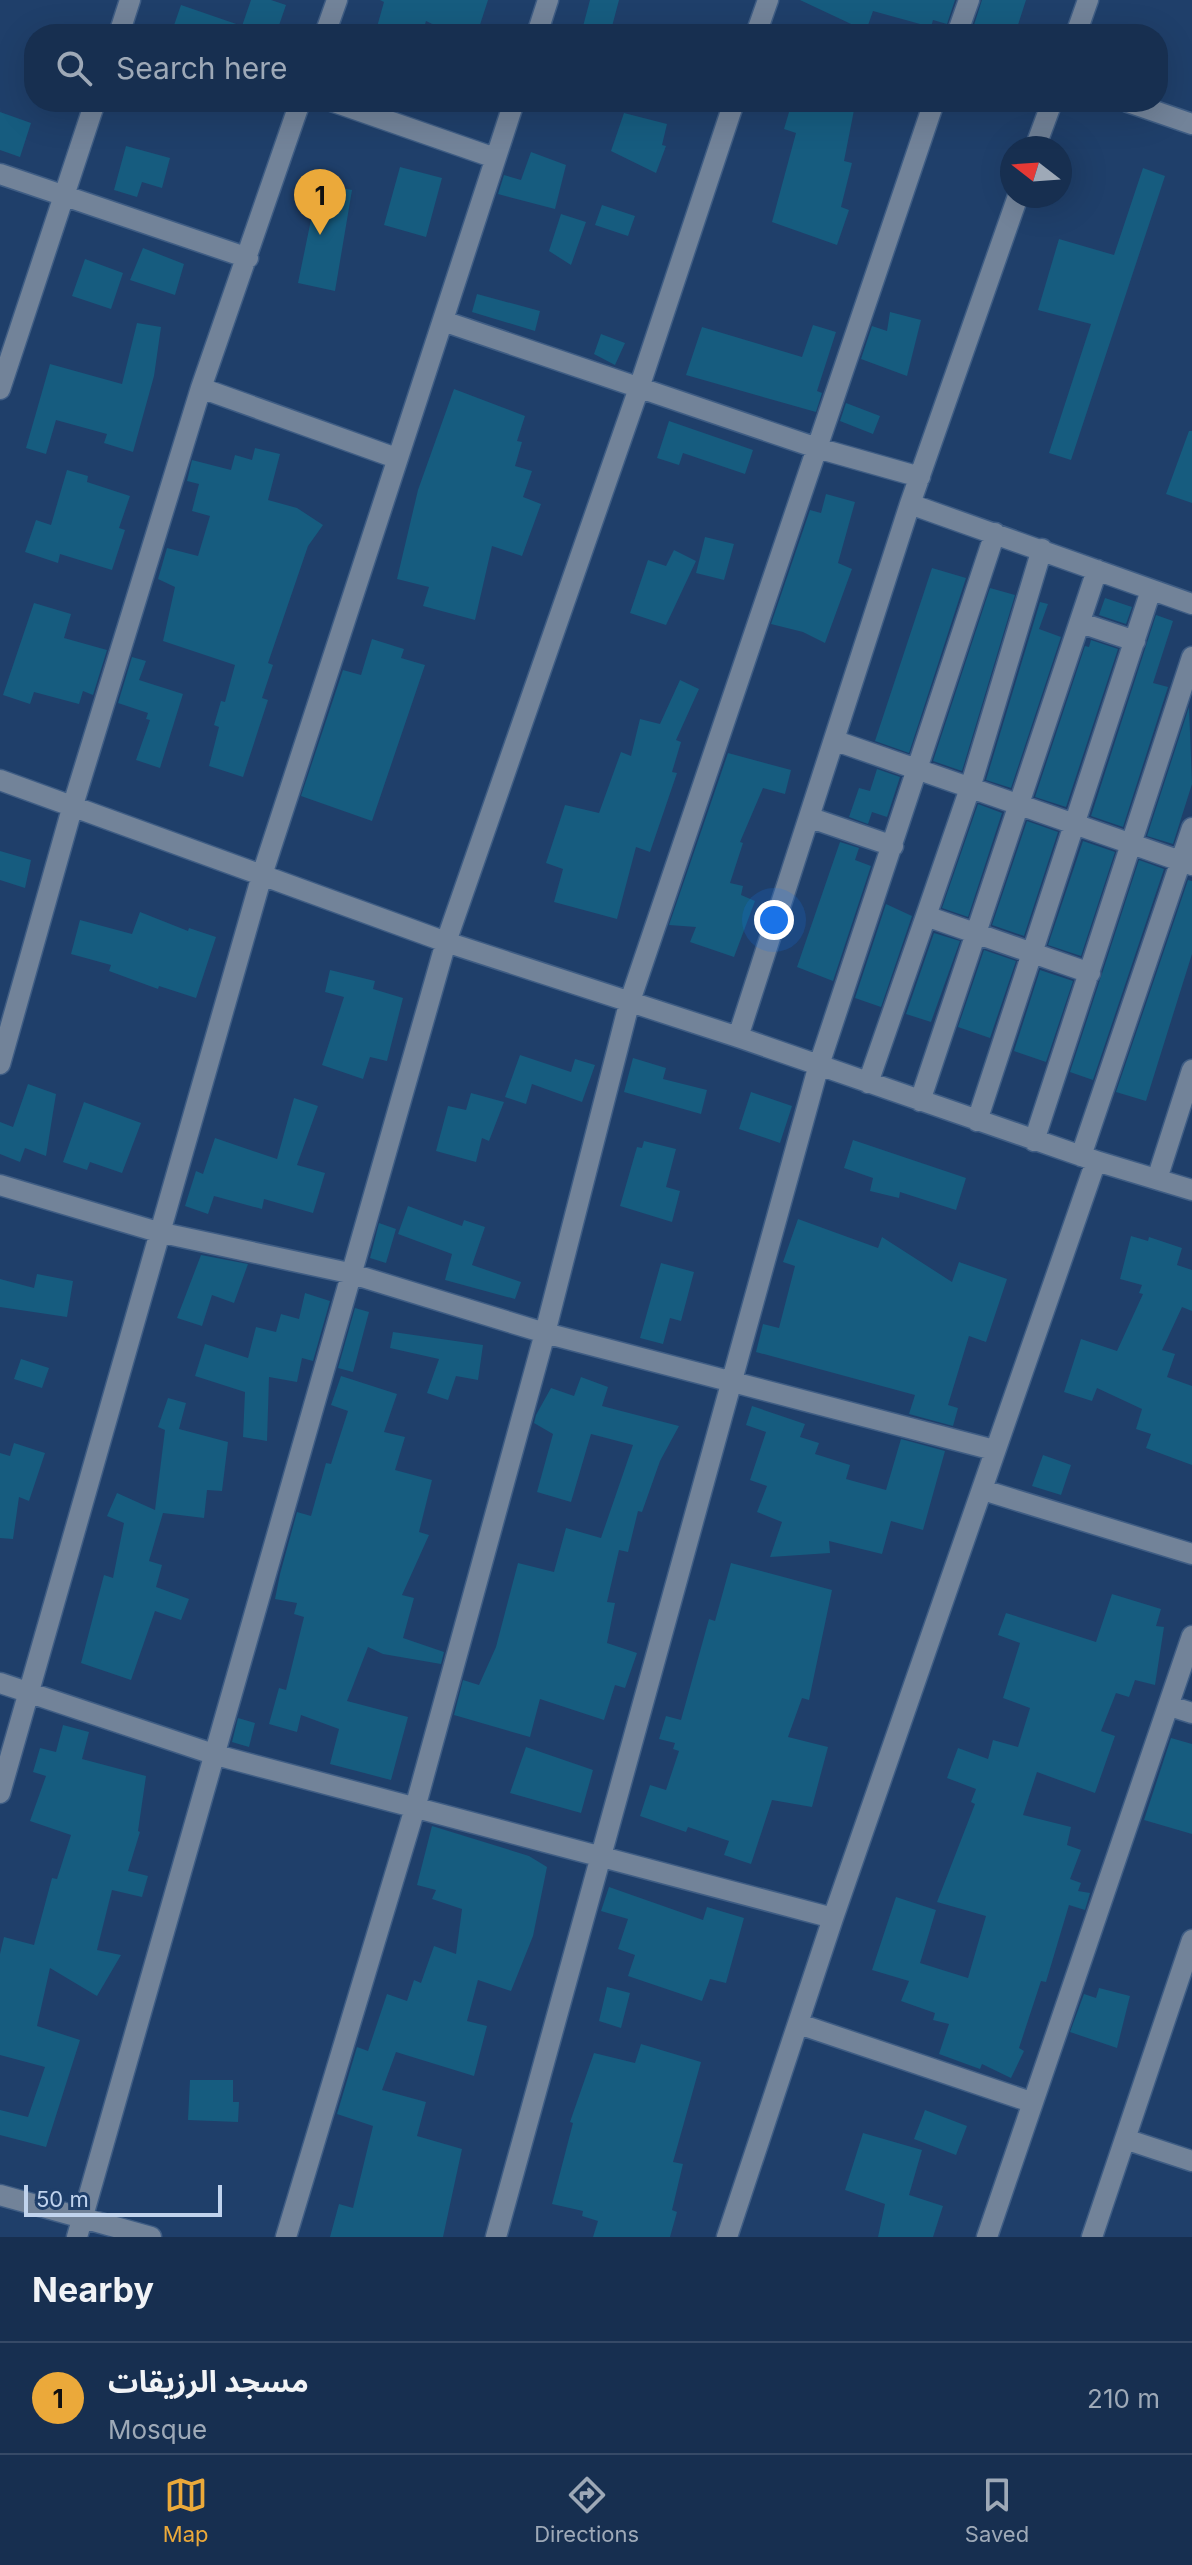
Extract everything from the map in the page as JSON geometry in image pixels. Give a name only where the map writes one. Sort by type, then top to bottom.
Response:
[{"type":"street","points":[[122,24],[130,0]]},
{"type":"street","points":[[329,24],[337,0]]},
{"type":"street","points":[[540,24],[548,0]]},
{"type":"street","points":[[760,24],[768,0]]},
{"type":"street","points":[[961,24],[969,0]]},
{"type":"street","points":[[1080,24],[1088,0]]},
{"type":"street","points":[[0,389],[92,112]]},
{"type":"street","points":[[0,1064],[73,805],[201,388],[297,112]]},
{"type":"street","points":[[363,112],[495,158]]},
{"type":"street","points":[[0,1793],[262,875],[511,112]]},
{"type":"street","points":[[77,2237],[216,1755],[349,1273],[446,942],[639,388],[731,112]]},
{"type":"street","points":[[286,2237],[415,1808],[545,1333],[629,1004],[931,112]]},
{"type":"street","points":[[1039,136],[1048,112]]},
{"type":"street","points":[[1157,112],[1192,124]]},
{"type":"street","points":[[0,174],[248,258]]},
{"type":"street","points":[[738,1037],[910,504],[1014,208]]},
{"type":"street","points":[[443,321],[817,448],[920,477]]},
{"type":"street","points":[[201,388],[396,458]]},
{"type":"street","points":[[910,504],[1192,604]]},
{"type":"street","points":[[496,2237],[818,1068],[995,533]]},
{"type":"street","points":[[868,1083],[970,788],[1042,549]]},
{"type":"street","points":[[920,1101],[1097,570]]},
{"type":"street","points":[[977,1121],[1151,590]]},
{"type":"street","points":[[1081,623],[1135,641]]},
{"type":"street","points":[[1034,1141],[1192,657]]},
{"type":"street","points":[[836,741],[1187,863]]},
{"type":"street","points":[[0,780],[446,942],[738,1037],[818,1068],[1034,1141],[1192,1190]]},
{"type":"street","points":[[811,818],[893,846]]},
{"type":"street","points":[[727,2237],[833,1918],[983,1490],[1187,863],[1192,828]]},
{"type":"street","points":[[926,916],[1090,973]]},
{"type":"street","points":[[1157,1179],[1192,1070]]},
{"type":"street","points":[[0,1185],[158,1232],[349,1273],[545,1333],[994,1450]]},
{"type":"street","points":[[983,1490],[1192,1554]]},
{"type":"street","points":[[987,2237],[1192,1636]]},
{"type":"street","points":[[0,1683],[216,1755],[833,1918]]},
{"type":"street","points":[[1170,1706],[1192,1713]]},
{"type":"street","points":[[1092,2237],[1192,1940]]},
{"type":"street","points":[[799,2024],[1031,2102]]},
{"type":"street","points":[[1125,2139],[1192,2161]]},
{"type":"street","points":[[0,2195],[151,2237]]},
{"type":"building","points":[[251,0],[271,0],[286,5],[279,24],[243,24]]},
{"type":"building","points":[[380,0],[488,0],[480,24],[432,24],[426,21],[425,24],[378,24],[384,2]]},
{"type":"building","points":[[590,0],[619,0],[613,24],[584,24]]},
{"type":"building","points":[[800,0],[955,0],[947,24],[933,20],[932,24],[920,24],[873,11],[868,24],[851,24]]},
{"type":"building","points":[[982,0],[1026,0],[1018,24],[974,24]]},
{"type":"building","points":[[181,5],[236,24],[174,24]]},
{"type":"building","points":[[0,112],[31,123],[20,157],[0,150]]},
{"type":"building","points":[[789,112],[854,112],[844,161],[852,163],[841,207],[849,210],[837,245],[772,222],[796,133],[784,129]]},
{"type":"building","points":[[624,113],[667,124],[662,145],[666,146],[656,173],[611,151]]},
{"type":"building","points":[[126,146],[170,158],[162,188],[142,182],[137,197],[114,190]]},
{"type":"building","points":[[531,152],[566,165],[555,209],[498,194],[504,175],[521,180]]},
{"type":"building","points":[[400,167],[442,178],[426,237],[384,225]]},
{"type":"building","points":[[1143,168],[1165,176],[1071,460],[1049,453],[1091,324],[1038,310],[1059,239],[1114,255]]},
{"type":"building","points":[[312,182],[352,190],[335,291],[298,283],[313,210],[308,209]]},
{"type":"building","points":[[602,205],[635,216],[628,236],[595,225]]},
{"type":"building","points":[[561,214],[586,222],[571,265],[549,251]]},
{"type":"building","points":[[143,248],[184,264],[175,295],[130,280]]},
{"type":"building","points":[[85,259],[123,273],[111,309],[72,296]]},
{"type":"building","points":[[477,294],[540,311],[535,331],[472,312]]},
{"type":"building","points":[[890,312],[921,320],[907,376],[861,359],[872,326],[887,331]]},
{"type":"building","points":[[137,323],[161,327],[154,376],[133,452],[104,443],[107,434],[56,420],[46,454],[26,448],[50,364],[122,384]]},
{"type":"building","points":[[813,325],[836,332],[817,391],[822,393],[816,412],[686,375],[702,327],[802,357]]},
{"type":"building","points":[[601,334],[625,343],[615,365],[594,354]]},
{"type":"building","points":[[454,389],[525,416],[517,441],[522,442],[515,466],[532,471],[523,497],[541,504],[522,556],[492,546],[475,620],[423,606],[429,587],[397,579],[418,490]]},
{"type":"building","points":[[846,403],[880,416],[873,434],[840,421]]},
{"type":"building","points":[[669,421],[753,450],[745,474],[683,453],[679,465],[657,458]]},
{"type":"building","points":[[1189,431],[1192,431],[1192,503],[1166,494]]},
{"type":"building","points":[[255,448],[280,454],[268,500],[297,508],[323,525],[308,546],[268,663],[273,665],[262,698],[268,700],[243,777],[209,766],[219,727],[214,725],[221,701],[225,702],[235,665],[163,641],[175,587],[158,579],[167,548],[198,556],[210,516],[192,511],[199,484],[187,481],[192,460],[231,470],[235,455],[252,460]]},
{"type":"building","points":[[67,470],[88,476],[87,482],[130,496],[119,528],[125,530],[112,570],[60,554],[58,563],[25,552],[36,520],[51,525]]},
{"type":"building","points":[[826,494],[855,502],[838,563],[852,569],[825,643],[803,632],[771,624],[810,510],[821,513]]},
{"type":"building","points":[[705,537],[734,544],[724,580],[696,573]]},
{"type":"building","points":[[674,550],[696,561],[666,625],[630,613],[648,560],[666,566]]},
{"type":"building","points":[[932,568],[966,578],[909,753],[875,741]]},
{"type":"building","points":[[990,588],[1015,595],[962,771],[933,761]]},
{"type":"building","points":[[1105,598],[1132,607],[1126,624],[1099,615]]},
{"type":"building","points":[[1040,602],[1048,604],[1039,629],[1061,637],[1011,788],[986,780]]},
{"type":"building","points":[[34,603],[71,614],[64,638],[107,650],[93,695],[83,691],[79,704],[34,692],[30,704],[3,695]]},
{"type":"building","points":[[1156,615],[1173,621],[1153,683],[1168,687],[1123,827],[1091,816]]},
{"type":"building","points":[[372,639],[404,649],[401,658],[425,665],[372,821],[301,796],[343,670],[361,675]]},
{"type":"building","points":[[1091,640],[1118,649],[1066,807],[1035,797],[1085,646],[1089,647]]},
{"type":"building","points":[[132,657],[146,661],[139,680],[183,694],[160,768],[136,760],[150,720],[146,719],[148,713],[118,703]]},
{"type":"building","points":[[680,680],[699,689],[676,740],[681,742],[672,772],[677,773],[650,852],[636,847],[617,919],[554,902],[563,869],[546,863],[565,805],[599,813],[621,752],[631,756],[640,719],[660,724]]},
{"type":"building","points":[[1189,707],[1192,784],[1173,844],[1147,836]]},
{"type":"building","points":[[728,753],[791,770],[785,794],[763,788],[740,842],[743,843],[730,883],[743,886],[741,895],[755,901],[734,957],[690,942],[696,927],[669,925]]},
{"type":"building","points":[[877,769],[900,777],[887,817],[872,812],[868,824],[849,817],[859,788],[870,791]]},
{"type":"building","points":[[978,804],[1002,813],[968,917],[942,908]]},
{"type":"building","points":[[1027,821],[1058,832],[1024,936],[992,925]]},
{"type":"building","points":[[1083,841],[1115,852],[1081,956],[1048,945]]},
{"type":"building","points":[[840,842],[859,848],[855,860],[871,866],[833,981],[797,967]]},
{"type":"building","points":[[0,851],[31,860],[25,888],[0,880]]},
{"type":"building","points":[[1139,860],[1164,869],[1093,1080],[1070,1072]]},
{"type":"building","points":[[1188,880],[1192,881],[1192,954],[1146,1101],[1116,1092]]},
{"type":"building","points":[[886,904],[912,916],[881,1007],[855,998]]},
{"type":"building","points":[[140,912],[188,931],[189,928],[216,937],[196,998],[159,986],[158,989],[109,971],[111,965],[71,954],[80,920],[132,934]]},
{"type":"building","points":[[934,933],[960,941],[931,1022],[906,1014]]},
{"type":"building","points":[[984,950],[1016,961],[990,1038],[958,1027]]},
{"type":"building","points":[[330,970],[375,981],[373,989],[403,998],[387,1061],[370,1057],[363,1079],[322,1065],[344,997],[325,992]]},
{"type":"building","points":[[1040,970],[1073,981],[1046,1062],[1014,1051]]},
{"type":"building","points":[[520,1055],[571,1072],[575,1059],[595,1065],[582,1102],[532,1084],[526,1104],[505,1097]]},
{"type":"building","points":[[633,1058],[666,1068],[663,1079],[707,1090],[701,1114],[624,1092]]},
{"type":"building","points":[[28,1084],[56,1094],[46,1156],[25,1148],[20,1162],[0,1154],[0,1122],[13,1127]]},
{"type":"building","points":[[751,1092],[792,1106],[780,1143],[739,1129]]},
{"type":"building","points":[[471,1093],[504,1102],[489,1141],[482,1138],[476,1162],[436,1151],[448,1106],[466,1110]]},
{"type":"building","points":[[294,1098],[318,1106],[297,1165],[325,1173],[313,1213],[264,1199],[262,1209],[214,1196],[208,1214],[185,1206],[196,1171],[203,1174],[215,1138],[277,1159]]},
{"type":"building","points":[[84,1102],[141,1123],[122,1173],[90,1162],[87,1170],[63,1162]]},
{"type":"building","points":[[853,1140],[966,1178],[956,1210],[900,1192],[899,1198],[870,1191],[873,1178],[844,1168]]},
{"type":"building","points":[[644,1141],[676,1149],[666,1187],[680,1191],[672,1222],[620,1206],[637,1147],[642,1148]]},
{"type":"building","points":[[408,1206],[462,1226],[464,1220],[485,1227],[472,1265],[521,1282],[515,1299],[445,1280],[452,1254],[398,1234]]},
{"type":"building","points":[[798,1219],[878,1248],[882,1237],[952,1282],[959,1262],[1007,1279],[986,1342],[969,1336],[948,1405],[958,1408],[953,1426],[909,1414],[915,1395],[756,1352],[763,1324],[779,1328],[795,1266],[783,1262]]},
{"type":"building","points":[[379,1223],[396,1229],[386,1263],[370,1258]]},
{"type":"building","points":[[1131,1236],[1148,1241],[1149,1237],[1182,1248],[1177,1265],[1192,1270],[1192,1311],[1182,1307],[1162,1350],[1175,1354],[1167,1377],[1192,1386],[1192,1465],[1146,1448],[1151,1434],[1136,1429],[1142,1409],[1097,1388],[1092,1401],[1064,1392],[1081,1339],[1117,1351],[1143,1294],[1139,1293],[1142,1285],[1120,1279]]},
{"type":"building","points":[[201,1255],[248,1264],[234,1303],[212,1295],[202,1326],[177,1318]]},
{"type":"building","points":[[661,1263],[694,1272],[681,1321],[670,1318],[663,1344],[640,1338]]},
{"type":"building","points":[[37,1274],[73,1281],[67,1317],[0,1307],[0,1279],[34,1288]]},
{"type":"building","points":[[305,1293],[330,1301],[313,1361],[302,1358],[297,1382],[269,1377],[267,1441],[243,1437],[245,1392],[195,1376],[205,1344],[248,1358],[256,1327],[276,1332],[281,1314],[299,1319]]},
{"type":"building","points":[[355,1308],[369,1312],[353,1372],[338,1368]]},
{"type":"building","points":[[393,1332],[483,1345],[478,1380],[456,1376],[448,1400],[427,1393],[439,1359],[390,1348]]},
{"type":"building","points":[[21,1359],[49,1368],[42,1388],[14,1379]]},
{"type":"building","points":[[341,1376],[397,1394],[384,1432],[405,1437],[395,1470],[432,1480],[419,1532],[429,1535],[402,1595],[414,1598],[403,1638],[444,1652],[441,1664],[383,1654],[368,1647],[347,1701],[408,1717],[391,1780],[330,1764],[339,1729],[301,1715],[297,1732],[269,1724],[279,1688],[286,1690],[304,1617],[294,1614],[297,1603],[275,1599],[280,1574],[297,1512],[311,1516],[326,1463],[331,1464],[348,1411],[331,1405]]},
{"type":"building","points":[[581,1377],[608,1387],[602,1406],[679,1426],[660,1461],[642,1512],[638,1511],[628,1552],[619,1550],[607,1602],[615,1603],[607,1643],[637,1653],[625,1688],[615,1685],[604,1720],[540,1699],[530,1737],[454,1715],[463,1680],[479,1685],[496,1647],[518,1563],[554,1572],[566,1528],[601,1538],[633,1445],[591,1434],[571,1502],[537,1492],[553,1434],[534,1423],[536,1415],[551,1388],[574,1396]]},
{"type":"building","points":[[168,1398],[186,1403],[179,1429],[228,1442],[222,1491],[207,1490],[204,1518],[163,1513],[149,1561],[162,1565],[156,1587],[189,1599],[181,1620],[155,1611],[131,1680],[81,1663],[104,1575],[113,1578],[124,1523],[107,1516],[117,1493],[155,1510],[165,1430],[158,1427]]},
{"type":"building","points":[[752,1406],[805,1424],[800,1437],[819,1443],[815,1454],[850,1465],[846,1479],[886,1490],[901,1439],[945,1451],[923,1530],[891,1521],[882,1554],[829,1541],[830,1553],[770,1557],[782,1522],[757,1512],[767,1486],[750,1480],[766,1432],[746,1425]]},
{"type":"building","points":[[14,1443],[45,1453],[29,1501],[19,1497],[13,1539],[0,1538],[0,1453],[10,1456]]},
{"type":"building","points":[[1043,1455],[1071,1465],[1061,1495],[1032,1486]]},
{"type":"building","points":[[731,1563],[832,1590],[809,1700],[802,1698],[788,1737],[828,1747],[812,1807],[772,1800],[751,1864],[724,1855],[729,1841],[688,1827],[686,1832],[640,1816],[650,1785],[666,1790],[679,1751],[673,1749],[675,1743],[659,1739],[666,1716],[681,1720],[709,1619],[715,1621]]},
{"type":"building","points":[[1112,1594],[1161,1609],[1156,1626],[1164,1627],[1155,1685],[1135,1680],[1129,1697],[1116,1693],[1101,1731],[1115,1736],[1095,1793],[1037,1772],[1023,1815],[1071,1827],[1067,1845],[1081,1850],[1070,1879],[1081,1883],[1078,1891],[1090,1893],[1085,1910],[1069,1905],[1046,1982],[1041,1981],[1019,2048],[1024,2051],[1011,2078],[982,2064],[980,2069],[939,2054],[949,2024],[933,2020],[935,2013],[901,2001],[909,1981],[872,1970],[896,1897],[936,1910],[920,1963],[968,1978],[986,1916],[937,1902],[975,1804],[971,1802],[976,1789],[947,1778],[958,1748],[988,1759],[993,1740],[1018,1747],[1030,1708],[1003,1698],[1020,1643],[998,1635],[1006,1613],[1096,1642]]},
{"type":"building","points":[[238,1718],[255,1723],[249,1747],[232,1742]]},
{"type":"building","points":[[63,1725],[89,1732],[82,1759],[146,1776],[140,1832],[128,1871],[148,1876],[142,1897],[112,1890],[97,1950],[121,1955],[97,1996],[50,1968],[37,2026],[80,2040],[46,2147],[0,2135],[0,2110],[28,2117],[45,2067],[0,2055],[0,1954],[4,1937],[34,1945],[52,1878],[57,1879],[71,1835],[30,1821],[46,1776],[33,1772],[40,1748],[56,1752]]},
{"type":"building","points":[[1171,1738],[1192,1744],[1192,1834],[1144,1820]]},
{"type":"building","points":[[526,1747],[593,1770],[581,1813],[510,1793]]},
{"type":"building","points":[[432,1826],[529,1856],[547,1867],[533,1936],[511,1991],[478,1980],[467,2021],[487,2026],[474,2076],[396,2052],[382,2090],[426,2102],[417,2136],[462,2149],[443,2237],[330,2237],[339,2204],[353,2208],[373,2126],[337,2114],[357,2047],[368,2051],[387,1994],[407,2001],[414,1980],[421,1983],[434,1946],[456,1954],[462,1909],[432,1899],[436,1890],[417,1885]]},
{"type":"building","points":[[609,1887],[703,1920],[707,1907],[744,1918],[726,1983],[710,1979],[702,2001],[628,1976],[635,1955],[618,1949],[628,1919],[601,1911]]},
{"type":"building","points":[[607,1987],[630,1993],[621,2028],[599,2021]]},
{"type":"building","points":[[1099,1988],[1130,1996],[1117,2048],[1070,2032],[1084,1994],[1096,1998]]},
{"type":"building","points":[[641,2044],[701,2062],[673,2162],[683,2164],[672,2210],[677,2212],[670,2237],[593,2237],[598,2221],[582,2216],[583,2211],[552,2204],[573,2123],[570,2122],[594,2053],[635,2063]]},
{"type":"building","points":[[190,2080],[233,2080],[233,2102],[239,2102],[238,2122],[188,2120]]},
{"type":"building","points":[[925,2110],[967,2126],[956,2155],[914,2139]]},
{"type":"building","points":[[863,2133],[922,2150],[909,2195],[943,2206],[933,2237],[878,2237],[885,2204],[845,2190]]},
{"type":"place","name":"مسجد الرزيقات","points":[[320,235]]}]
